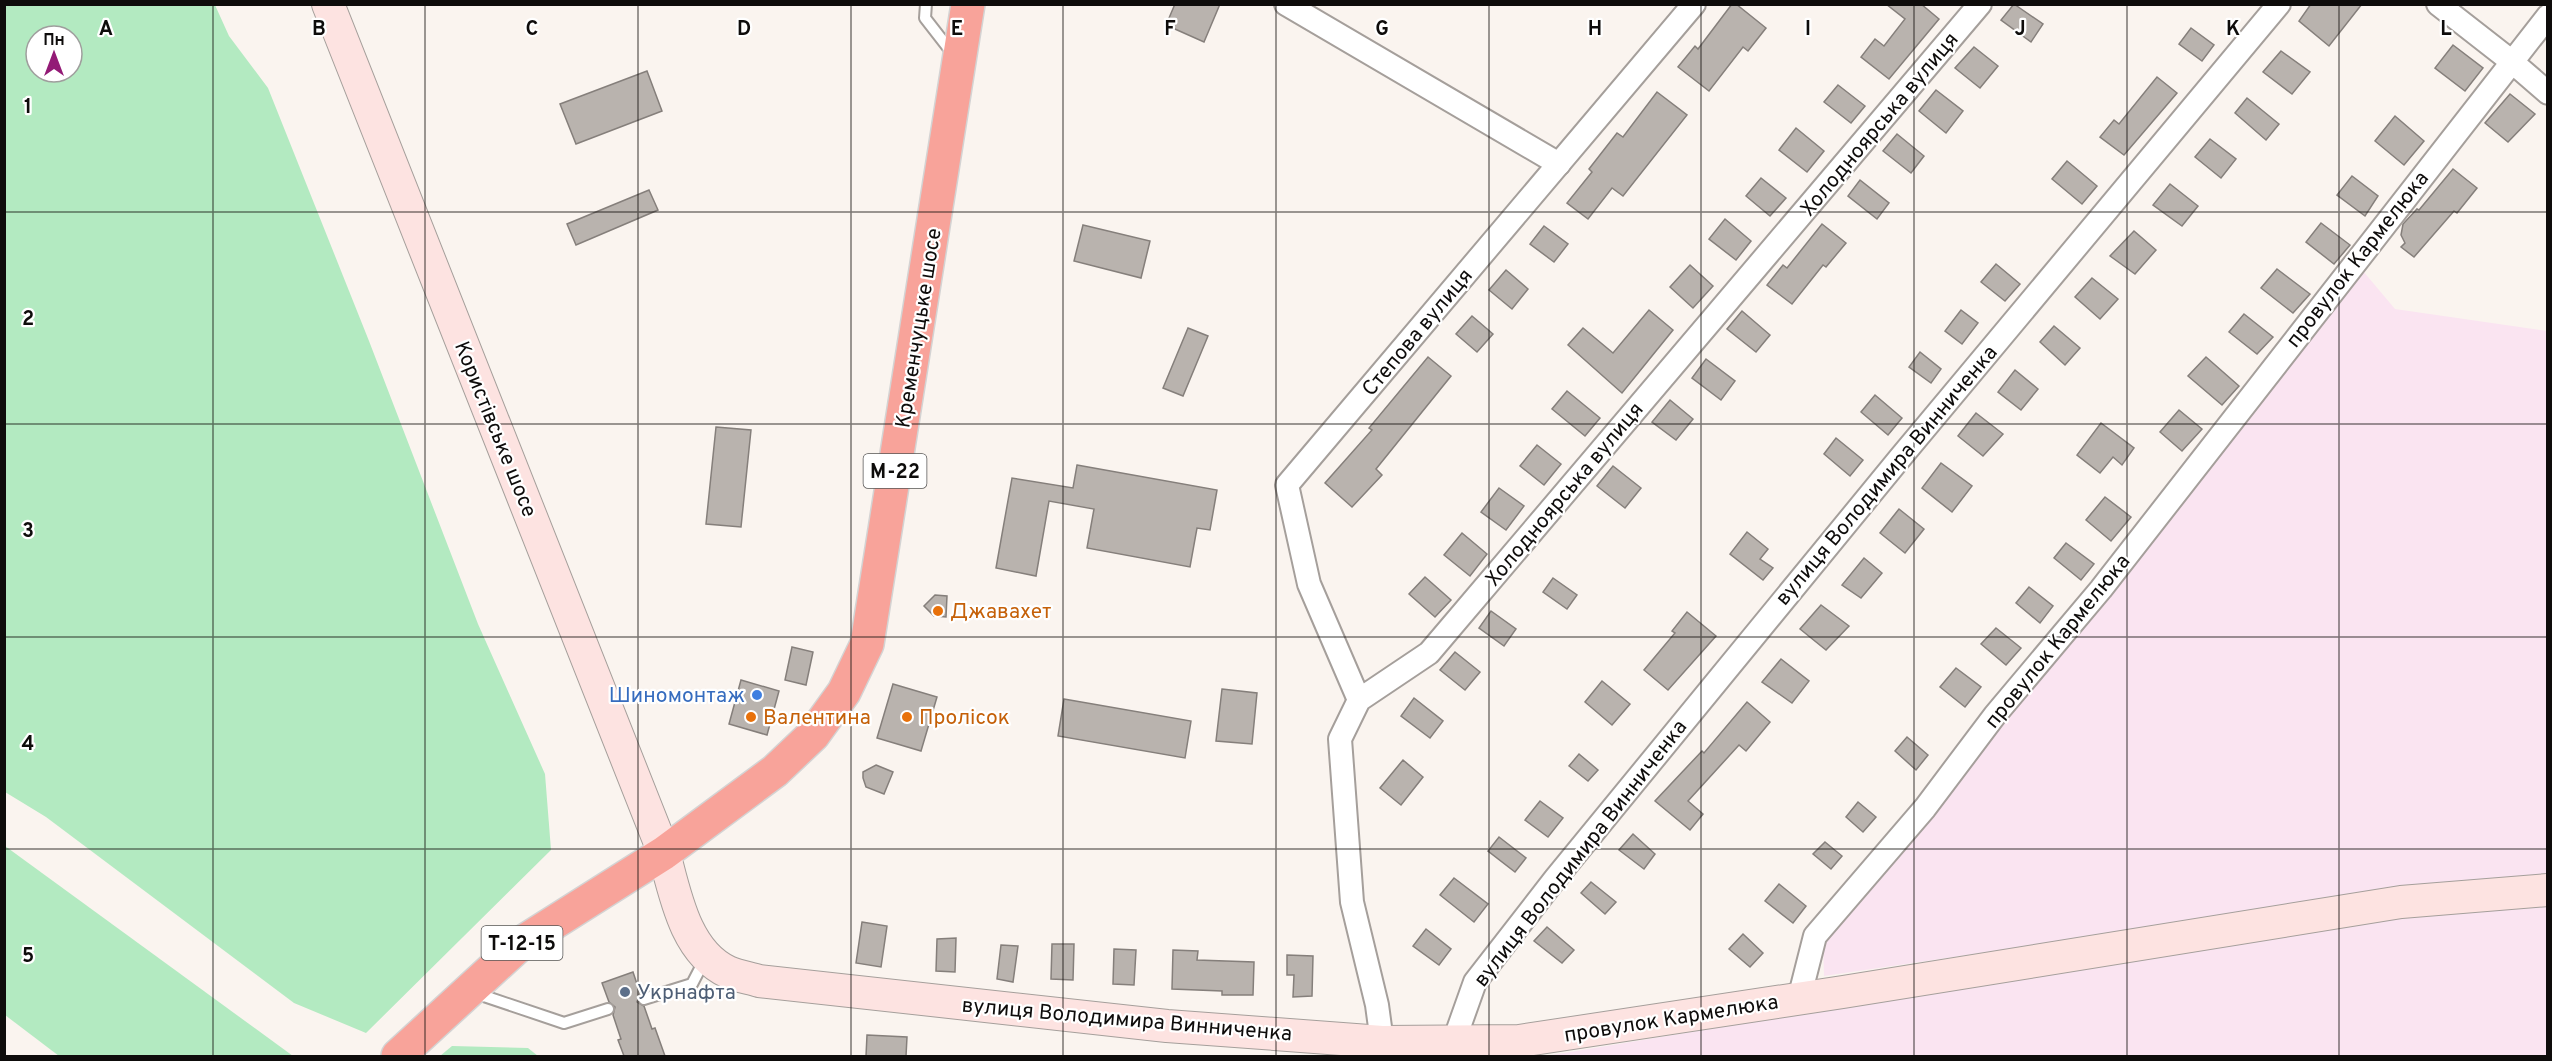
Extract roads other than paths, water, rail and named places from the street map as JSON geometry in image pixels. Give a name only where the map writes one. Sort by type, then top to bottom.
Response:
[{"type":"highway","name":"Кременчуцьке шосе","points":[[664,853],[775,771],[813,735],[844,692],[867,644],[968,4]]},
{"type":"highway","name":"Т-12-15","points":[[398,1056],[520,945],[664,853]]},
{"type":"street","name":"Користівське шосе","points":[[328,4],[664,853]]},
{"type":"street","points":[[1286,4],[1559,164]]},
{"type":"street","name":"Степова вулиця","points":[[1359,700],[1309,584],[1287,485],[1694,4]]},
{"type":"street","name":"Холодноярська вулиця","points":[[1359,700],[1430,653],[1980,4]]},
{"type":"street","name":"вулиця Володимира Винниченка","points":[[664,853],[677,900],[694,941],[706,957],[727,971],[759,981],[1167,1026],[1382,1042],[1454,1041],[1475,982],[1555,879],[1869,495],[2279,4]]},
{"type":"street","points":[[2438,4],[2511,61],[2547,93]]},
{"type":"street","name":"провулок Кармелюка","points":[[1454,1041],[1519,1041],[1799,999],[1815,936],[1925,808],[1995,715],[2101,589],[2547,16]]},
{"type":"street","points":[[1359,700],[1340,740],[1352,902],[1377,1005],[1382,1042]]},
{"type":"street","points":[[1799,999],[2401,902],[2547,890]]},
{"type":"lane","points":[[926,4],[925,18],[960,63]]},
{"type":"lane","points":[[644,999],[692,984],[706,957]]},
{"type":"lane","points":[[470,991],[564,1023],[608,1010]]},
{"type":"place","name":"Джавахет","points":[[938,611]]},
{"type":"place","name":"Шиномонтаж","points":[[757,695]]},
{"type":"place","name":"Валентина","points":[[751,717]]},
{"type":"place","name":"Пролісок","points":[[907,717]]},
{"type":"place","name":"Укрнафта","points":[[625,992]]}]
